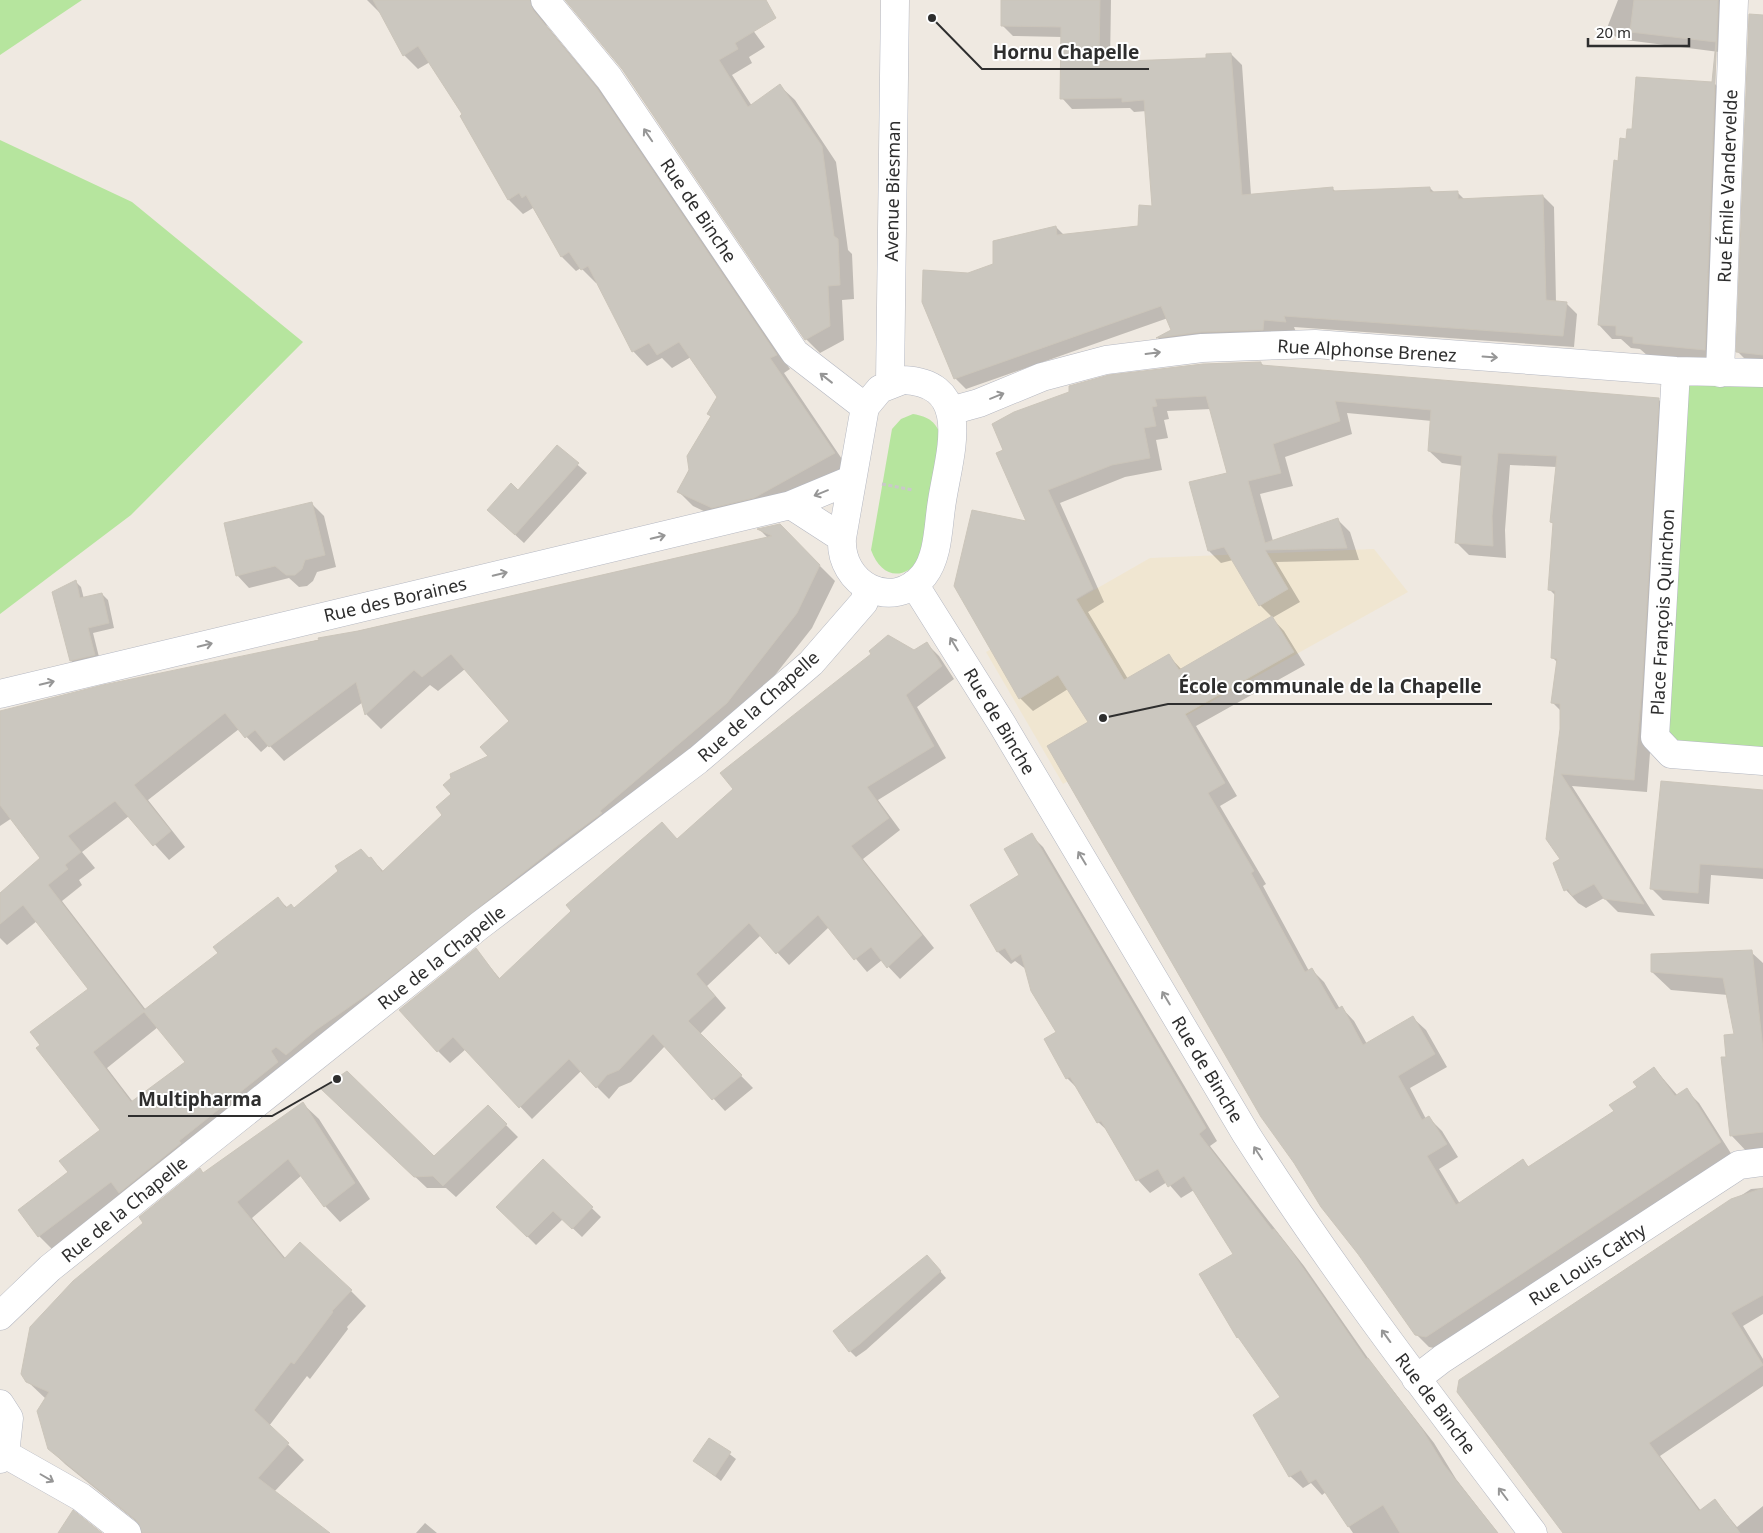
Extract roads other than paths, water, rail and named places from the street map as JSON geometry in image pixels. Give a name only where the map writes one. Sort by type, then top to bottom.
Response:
[{"type":"street","name":"Rue de Binche","points":[[545,0],[609,78],[795,353],[865,407]]},
{"type":"street","name":"Avenue Biesman","points":[[890,383],[895,0]]},
{"type":"street","name":"Rue Émile Vandervelde","points":[[1720,372],[1734,0]]},
{"type":"street","name":"Rue Alphonse Brenez","points":[[950,411],[979,403],[1042,377],[1106,360],[1202,348],[1314,344],[1676,371],[1763,374]]},
{"type":"street","name":"Place François Quinchon","points":[[1676,371],[1656,736],[1671,754],[1763,761]]},
{"type":"street","points":[[909,380],[926,384],[945,400],[950,411],[953,434],[932,559],[923,575],[914,584],[892,592],[868,588],[858,582],[844,562],[842,538],[865,407],[871,397],[890,383],[909,380]]},
{"type":"street","name":"Rue des Boraines","points":[[0,694],[791,505],[853,468]]},
{"type":"street","points":[[791,505],[842,538]]},
{"type":"street","name":"Rue de Binche","points":[[914,584],[1007,732],[1246,1134],[1284,1194],[1416,1379],[1533,1533]]},
{"type":"street","name":"Rue de la Chapelle","points":[[0,1316],[50,1268],[479,926],[698,760],[811,663],[864,602],[868,588]]},
{"type":"street","name":"Rue Louis Cathy","points":[[1416,1379],[1442,1359],[1739,1165],[1763,1162]]},
{"type":"street","points":[[0,1404],[9,1418],[3,1456],[81,1497],[127,1533]]},
{"type":"place","name":"Hornu Chapelle","points":[[932,18]]},
{"type":"place","name":"École communale de la Chapelle","points":[[1103,718]]},
{"type":"place","name":"Multipharma","points":[[337,1079]]}]
